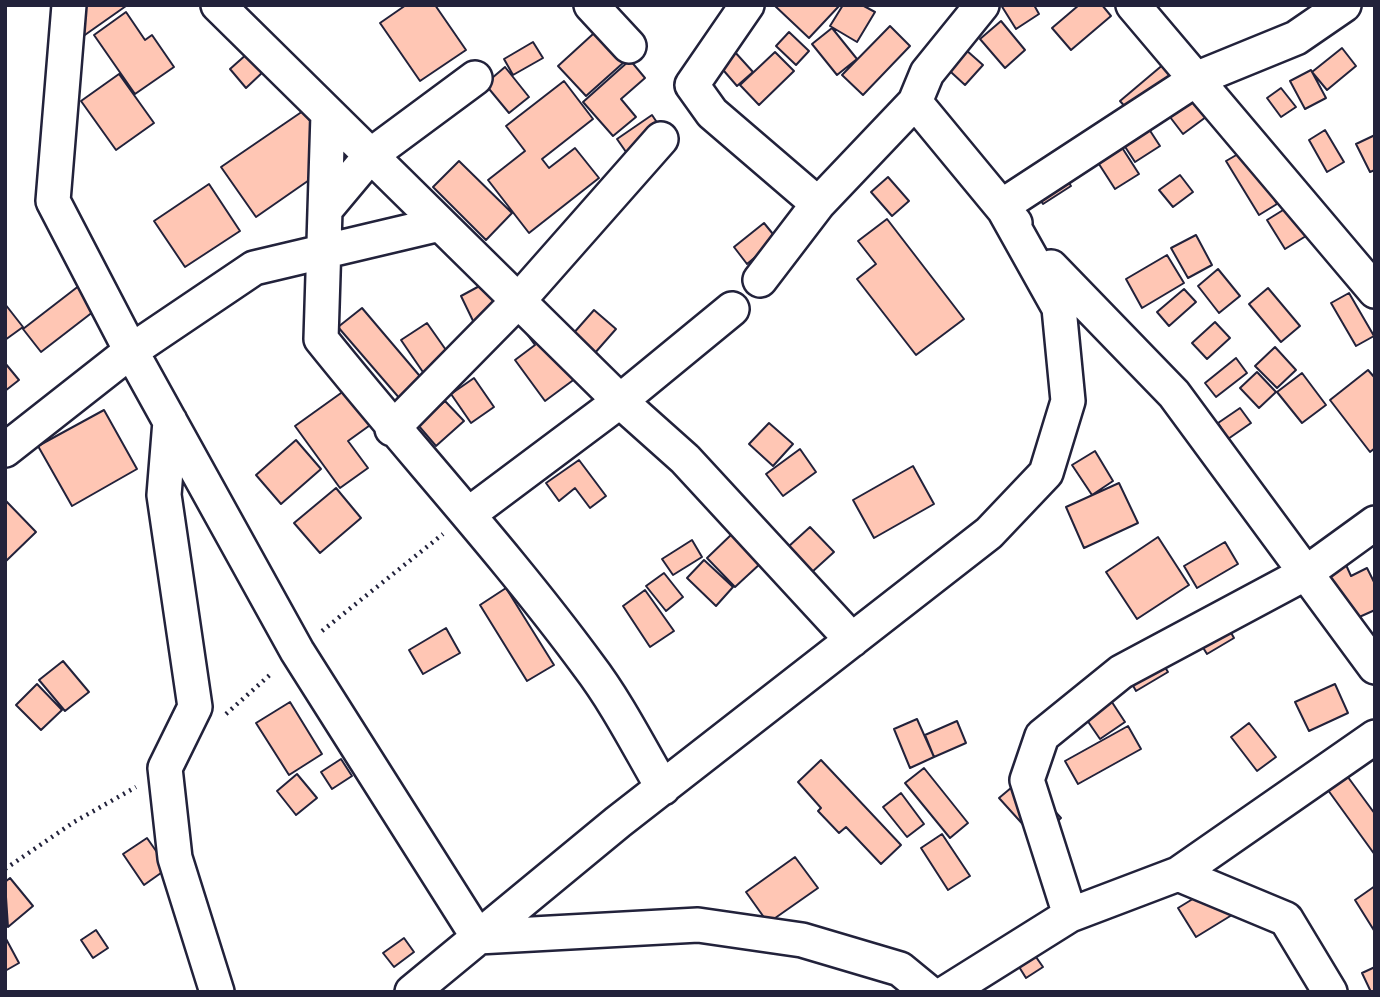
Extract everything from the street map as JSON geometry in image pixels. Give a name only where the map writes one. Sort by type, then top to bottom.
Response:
[{"type":"street","points":[[69,5],[53,201],[131,351],[297,651],[478,937]]},
{"type":"street","points":[[218,5],[620,401],[685,459],[852,640]]},
{"type":"street","points":[[591,5],[629,46]]},
{"type":"street","points":[[747,5],[692,85],[712,113],[818,204]]},
{"type":"street","points":[[760,280],[818,204],[915,102],[927,73],[982,5]]},
{"type":"street","points":[[1133,5],[1198,78],[1375,291]]},
{"type":"street","points":[[1002,206],[1198,78],[1296,38],[1344,5]]},
{"type":"street","points":[[325,210],[371,155],[475,78]]},
{"type":"street","points":[[915,102],[1062,280],[1174,394],[1375,667]]},
{"type":"street","points":[[328,114],[321,339],[393,429],[469,514],[590,667],[663,788]]},
{"type":"street","points":[[393,429],[519,301],[661,139]]},
{"type":"street","points":[[412,992],[663,788],[989,533],[1046,473],[1068,401],[1059,308],[1002,206]]},
{"type":"street","points":[[5,450],[131,351],[254,268],[440,224]]},
{"type":"street","points":[[469,514],[620,401],[732,309]]},
{"type":"street","points":[[170,421],[164,495],[195,706],[165,768],[175,858],[217,992]]},
{"type":"street","points":[[1070,915],[1027,780],[1042,736],[1121,671],[1306,573],[1375,523]]},
{"type":"street","points":[[947,992],[1070,915],[1178,874],[1375,737]]},
{"type":"street","points":[[1178,874],[1286,919],[1331,992]]},
{"type":"street","points":[[478,937],[698,925],[814,943],[900,968],[928,992]]},
{"type":"path","points":[[216,723],[297,651],[469,514]]},
{"type":"path","points":[[5,869],[74,822],[154,778],[165,768]]},
{"type":"building","points":[[59,5],[125,5],[126,6],[82,37]]},
{"type":"building","points":[[406,5],[435,5],[466,50],[420,81],[380,23]]},
{"type":"building","points":[[774,5],[840,5],[809,38]]},
{"type":"building","points":[[843,5],[862,5],[875,12],[857,42],[830,26]]},
{"type":"building","points":[[1001,5],[1034,5],[1039,14],[1016,29]]},
{"type":"building","points":[[1079,5],[1102,5],[1111,16],[1071,50],[1052,28]]},
{"type":"building","points":[[126,12],[145,40],[152,35],[174,67],[135,94],[94,35]]},
{"type":"building","points":[[1001,21],[1025,50],[1005,68],[980,39]]},
{"type":"building","points":[[604,24],[632,55],[586,96],[558,66]]},
{"type":"building","points":[[890,26],[910,46],[863,95],[842,75]]},
{"type":"building","points":[[832,28],[857,59],[837,75],[812,44]]},
{"type":"building","points":[[789,32],[809,51],[796,65],[776,46]]},
{"type":"building","points":[[533,42],[543,58],[513,75],[504,59]]},
{"type":"building","points":[[957,42],[983,65],[965,85],[940,62]]},
{"type":"building","points":[[1342,48],[1356,66],[1327,90],[1312,72]]},
{"type":"building","points":[[734,51],[753,72],[737,86],[718,64]]},
{"type":"building","points":[[775,52],[794,71],[759,105],[740,85]]},
{"type":"building","points":[[248,53],[264,71],[246,88],[230,69]]},
{"type":"building","points":[[630,60],[645,78],[621,99],[636,117],[613,136],[583,102]]},
{"type":"building","points":[[1165,63],[1185,86],[1141,125],[1120,101]]},
{"type":"building","points":[[505,67],[529,97],[509,113],[485,84]]},
{"type":"building","points":[[1311,70],[1326,98],[1305,109],[1290,81]]},
{"type":"building","points":[[119,74],[154,123],[116,150],[81,101]]},
{"type":"building","points":[[564,81],[593,119],[542,159],[549,168],[575,148],[599,178],[529,233],[488,180],[525,151],[506,126]]},
{"type":"building","points":[[1281,88],[1296,107],[1281,117],[1267,98]]},
{"type":"building","points":[[1197,97],[1210,114],[1183,134],[1170,117]]},
{"type":"building","points":[[303,111],[338,160],[256,217],[221,167]]},
{"type":"building","points":[[652,115],[668,139],[633,162],[617,139]]},
{"type":"building","points":[[1145,123],[1160,146],[1135,162],[1120,139]]},
{"type":"building","points":[[1325,130],[1344,162],[1327,172],[1309,140]]},
{"type":"building","points":[[1375,135],[1375,170],[1370,172],[1356,144]]},
{"type":"building","points":[[1121,146],[1139,174],[1115,189],[1097,161]]},
{"type":"building","points":[[1245,150],[1277,204],[1259,215],[1226,161]]},
{"type":"building","points":[[459,161],[512,213],[486,240],[433,187]]},
{"type":"building","points":[[1059,168],[1071,186],[1043,204],[1031,186]]},
{"type":"building","points":[[1180,175],[1193,192],[1173,207],[1159,190]]},
{"type":"building","points":[[888,177],[909,201],[892,216],[871,192]]},
{"type":"building","points":[[209,184],[240,231],[185,267],[154,221]]},
{"type":"building","points":[[1288,207],[1306,236],[1285,249],[1267,220]]},
{"type":"building","points":[[887,219],[964,319],[916,355],[857,279],[876,264],[858,241]]},
{"type":"building","points":[[764,223],[777,239],[747,264],[734,247]]},
{"type":"building","points":[[1196,235],[1212,265],[1188,278],[1171,248]]},
{"type":"building","points":[[1167,255],[1184,283],[1142,308],[1126,279]]},
{"type":"building","points":[[1218,269],[1240,296],[1219,313],[1198,286]]},
{"type":"building","points":[[485,283],[501,314],[476,327],[461,296]]},
{"type":"building","points":[[80,285],[98,308],[41,352],[23,329]]},
{"type":"building","points":[[1268,288],[1300,326],[1281,342],[1249,304]]},
{"type":"building","points":[[1184,289],[1196,302],[1169,326],[1157,312]]},
{"type":"building","points":[[1349,293],[1374,336],[1356,346],[1331,303]]},
{"type":"building","points":[[5,304],[23,327],[5,340]]},
{"type":"building","points":[[362,308],[424,381],[401,400],[338,327]]},
{"type":"building","points":[[594,310],[616,329],[594,354],[572,335]]},
{"type":"building","points":[[543,317],[595,364],[545,401],[515,360],[535,345],[524,330]]},
{"type":"building","points":[[1215,322],[1230,338],[1207,359],[1192,343]]},
{"type":"building","points":[[427,323],[453,360],[427,378],[401,340]]},
{"type":"building","points":[[1275,347],[1296,370],[1277,388],[1255,366]]},
{"type":"building","points":[[1236,358],[1247,373],[1216,397],[1205,383]]},
{"type":"building","points":[[5,363],[19,380],[5,391]]},
{"type":"building","points":[[1368,370],[1375,378],[1375,448],[1370,452],[1330,400]]},
{"type":"building","points":[[1257,372],[1276,392],[1259,408],[1240,388]]},
{"type":"building","points":[[1302,373],[1326,405],[1302,423],[1277,392]]},
{"type":"building","points":[[474,378],[494,407],[471,423],[451,394]]},
{"type":"building","points":[[355,383],[380,418],[348,441],[368,468],[340,488],[295,426]]},
{"type":"building","points":[[445,401],[464,421],[436,446],[418,425]]},
{"type":"building","points":[[1240,408],[1251,423],[1228,439],[1218,423]]},
{"type":"building","points":[[104,410],[137,469],[72,506],[38,446]]},
{"type":"building","points":[[769,423],[793,444],[773,466],[749,444]]},
{"type":"building","points":[[296,440],[321,469],[281,504],[256,475]]},
{"type":"building","points":[[800,449],[816,472],[783,496],[766,474]]},
{"type":"building","points":[[1095,451],[1113,481],[1092,495],[1072,465]]},
{"type":"building","points":[[579,460],[606,496],[590,508],[575,488],[559,501],[546,483]]},
{"type":"building","points":[[913,466],[934,504],[874,538],[853,500]]},
{"type":"building","points":[[1119,483],[1138,523],[1084,548],[1066,507]]},
{"type":"building","points":[[336,488],[361,518],[320,553],[294,523]]},
{"type":"building","points":[[5,502],[36,532],[5,562]]},
{"type":"building","points":[[810,527],[834,552],[812,572],[788,547]]},
{"type":"building","points":[[733,533],[761,563],[735,587],[707,558]]},
{"type":"building","points":[[1158,537],[1189,585],[1137,619],[1106,572]]},
{"type":"building","points":[[692,540],[702,557],[673,575],[662,559]]},
{"type":"building","points":[[1225,542],[1238,564],[1197,588],[1184,566]]},
{"type":"building","points":[[1342,556],[1351,576],[1367,568],[1375,584],[1375,610],[1348,622],[1322,565]]},
{"type":"building","points":[[704,560],[733,587],[716,606],[687,578]]},
{"type":"building","points":[[664,573],[683,597],[666,611],[646,586]]},
{"type":"building","points":[[506,588],[554,665],[527,681],[480,605]]},
{"type":"building","points":[[645,590],[674,631],[650,647],[623,606]]},
{"type":"building","points":[[1225,622],[1234,638],[1207,654],[1197,638]]},
{"type":"building","points":[[446,628],[460,653],[423,674],[409,650]]},
{"type":"building","points":[[1156,653],[1168,672],[1136,691],[1125,671]]},
{"type":"building","points":[[63,661],[89,692],[65,711],[39,680]]},
{"type":"building","points":[[37,684],[62,710],[41,730],[16,705]]},
{"type":"building","points":[[1335,684],[1348,713],[1309,731],[1295,702]]},
{"type":"building","points":[[1104,690],[1125,722],[1100,739],[1078,707]]},
{"type":"building","points":[[290,702],[322,754],[289,775],[256,723]]},
{"type":"building","points":[[917,719],[934,757],[910,768],[894,729]]},
{"type":"building","points":[[957,721],[966,743],[934,757],[925,735]]},
{"type":"building","points":[[1249,723],[1276,757],[1257,771],[1231,737]]},
{"type":"building","points":[[1128,726],[1141,749],[1078,784],[1065,761]]},
{"type":"building","points":[[1331,754],[1375,814],[1375,855],[1312,768]]},
{"type":"building","points":[[341,759],[352,776],[332,789],[321,772]]},
{"type":"building","points":[[821,760],[901,845],[881,864],[846,827],[839,833],[818,811],[821,808],[798,782]]},
{"type":"building","points":[[924,768],[968,823],[950,838],[905,783]]},
{"type":"building","points":[[297,774],[317,798],[296,815],[277,791]]},
{"type":"building","points":[[1024,777],[1061,818],[1037,840],[999,798]]},
{"type":"building","points":[[901,793],[924,824],[907,837],[883,807]]},
{"type":"building","points":[[942,834],[970,876],[948,890],[921,848]]},
{"type":"building","points":[[147,838],[168,868],[144,885],[123,854]]},
{"type":"building","points":[[795,857],[818,888],[768,923],[746,892]]},
{"type":"building","points":[[10,878],[33,906],[8,927],[5,882]]},
{"type":"building","points":[[1227,878],[1245,907],[1196,937],[1178,908]]},
{"type":"building","points":[[1375,886],[1375,932],[1355,900]]},
{"type":"building","points":[[96,930],[108,948],[93,958],[81,940]]},
{"type":"building","points":[[5,937],[19,963],[5,971]]},
{"type":"building","points":[[404,938],[414,952],[394,967],[383,953]]},
{"type":"building","points":[[1027,944],[1043,967],[1026,978],[1011,954]]},
{"type":"building","points":[[1375,967],[1375,992],[1371,992],[1362,973]]}]
